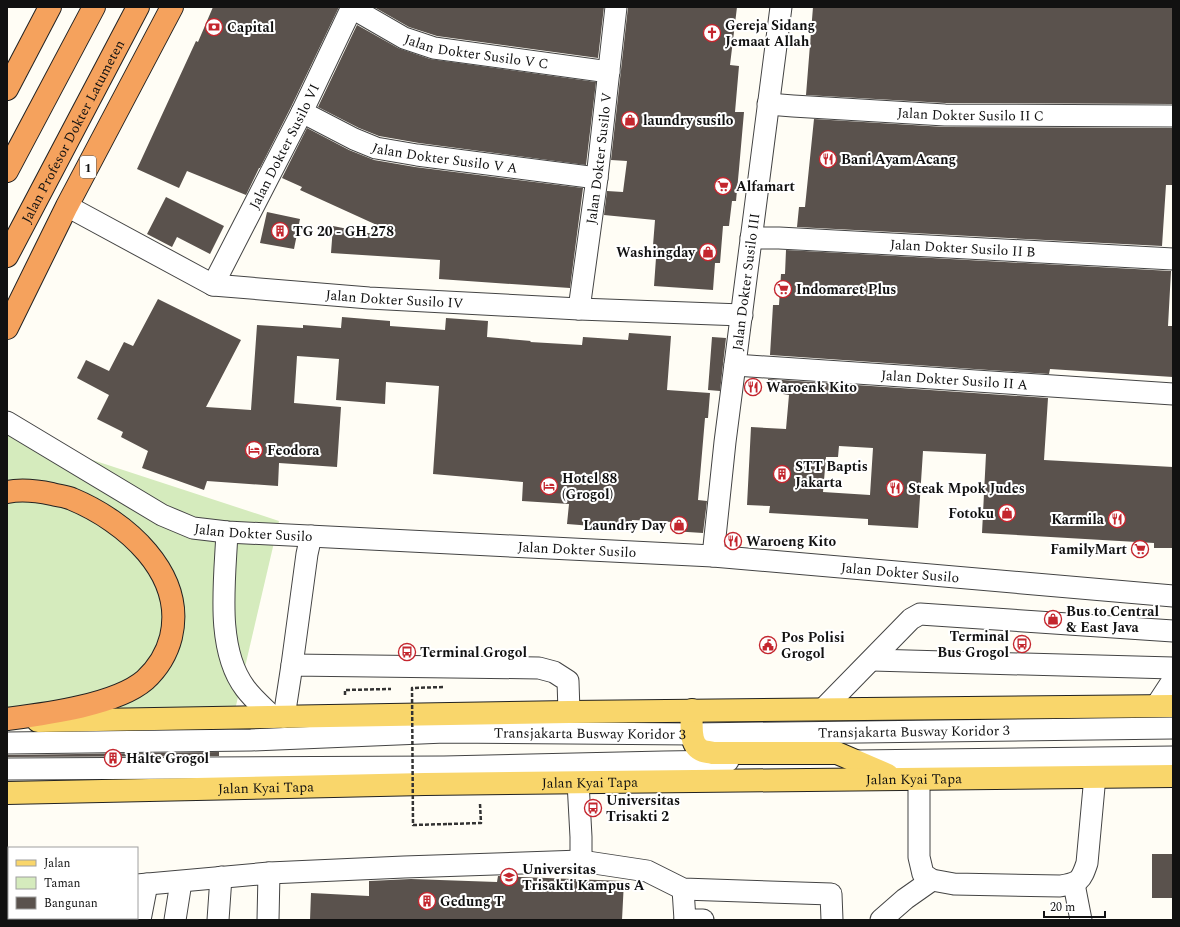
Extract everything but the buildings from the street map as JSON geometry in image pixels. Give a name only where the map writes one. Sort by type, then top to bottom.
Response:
[{"type":"highway","points":[[7,89],[50,7]]},
{"type":"highway","points":[[7,171],[94,7]]},
{"type":"highway","name":"Jalan Profesor Dokter Latumeten","points":[[7,256],[138,7]]},
{"type":"highway","name":"Jalan Profesor Dokter Latumeten","points":[[7,328],[67,206],[172,7]]},
{"type":"highway","points":[[7,492],[40,491],[71,498],[102,513],[123,528],[142,546],[156,564],[166,583],[173,605],[174,626],[169,646],[160,664],[144,680],[125,692],[101,701],[74,708],[42,715],[7,720]]},
{"type":"main road","points":[[7,720],[824,708],[1164,706]]},
{"type":"main road","points":[[692,710],[692,734],[695,745],[702,751],[713,753],[837,752],[895,778]]},
{"type":"main road","name":"Jalan Kyai Tapa","points":[[7,793],[425,784],[1173,776]]},
{"type":"street","name":"Jalan Dokter Susilo V","points":[[579,309],[597,178],[616,7]]},
{"type":"street","name":"Jalan Dokter Susilo III","points":[[713,556],[735,365],[781,7]]},
{"type":"street","name":"Jalan Dokter Susilo V C","points":[[352,8],[404,38],[434,48],[608,72]]},
{"type":"street","name":"Jalan Dokter Susilo VI","points":[[212,285],[302,112],[352,8]]},
{"type":"street","name":"Jalan Dokter Susilo II C","points":[[768,104],[945,115],[1173,116]]},
{"type":"street","name":"Jalan Dokter Susilo V A","points":[[302,112],[354,139],[376,148],[417,155],[597,178]]},
{"type":"street","name":"Jalan Dokter Susilo IV","points":[[67,206],[212,285],[369,298],[579,309],[742,315]]},
{"type":"street","name":"Jalan Dokter Susilo II B","points":[[752,238],[779,238],[1173,259]]},
{"type":"street","name":"Jalan Dokter Susilo II A","points":[[735,365],[1173,394]]},
{"type":"street","name":"Jalan Dokter Susilo","points":[[7,422],[162,515],[193,528],[228,532],[713,556],[1173,596]]},
{"type":"street","points":[[228,532],[224,606],[226,634],[233,668],[245,689],[279,717],[292,665],[307,554],[311,536]]},
{"type":"street","points":[[824,708],[911,619],[920,614],[1173,631]]},
{"type":"street","points":[[872,660],[1173,668]]},
{"type":"street","points":[[292,665],[539,668],[554,672],[568,681],[569,712]]},
{"type":"street","points":[[1164,706],[1173,680]]},
{"type":"street","name":"Transjakarta Busway Koridor 3","points":[[7,743],[251,740],[445,732],[692,734],[1173,728]]},
{"type":"street","name":"Transjakarta Busway Koridor 3","points":[[7,769],[436,767],[664,762],[1173,757]]},
{"type":"street","points":[[919,778],[919,857],[923,874],[932,880],[954,884],[1060,886],[1074,884],[1083,876],[1087,863],[1095,776]]},
{"type":"street","points":[[578,782],[581,837],[580,861]]},
{"type":"street","points":[[140,920],[142,884],[181,882],[270,873],[580,861],[647,870],[684,889],[831,894],[832,920]]},
{"type":"street","points":[[268,920],[270,873]]},
{"type":"street","points":[[218,920],[221,877]]},
{"type":"street","points":[[881,920],[905,899],[932,880]]},
{"type":"street","points":[[175,920],[181,882]]},
{"type":"street","points":[[1074,884],[1081,920]]},
{"type":"street","points":[[684,889],[685,920],[703,920]]},
{"type":"path","points":[[443,687],[412,688],[413,825],[481,823]]},
{"type":"path","points":[[345,690],[393,689]]},
{"type":"green space","points":[[7,432],[279,521],[228,740],[7,719]]},
{"type":"place","name":"Capital","points":[[214,27]]},
{"type":"place","name":"Gereja Sidang Jemaat Allah","points":[[712,33]]},
{"type":"place","name":"laundry susilo","points":[[630,120]]},
{"type":"place","name":"Bani Ayam Acang","points":[[828,159]]},
{"type":"place","name":"Alfamart","points":[[723,186]]},
{"type":"place","name":"TG 20 - GH 278","points":[[280,231]]},
{"type":"place","name":"Washingday","points":[[708,252]]},
{"type":"place","name":"Indomaret Plus","points":[[783,289]]},
{"type":"place","name":"Waroenk Kito","points":[[753,387]]},
{"type":"place","name":"Feodora","points":[[254,450]]},
{"type":"place","name":"STT Baptis Jakarta","points":[[782,474]]},
{"type":"place","name":"Hotel 88 (Grogol)","points":[[549,486]]},
{"type":"place","name":"Steak Mpok Judes","points":[[895,488]]},
{"type":"place","name":"Fotoku","points":[[1007,513]]},
{"type":"place","name":"Karmila","points":[[1117,519]]},
{"type":"place","name":"Laundry Day","points":[[679,525]]},
{"type":"place","name":"Waroeng Kito","points":[[733,541]]},
{"type":"place","name":"FamilyMart","points":[[1140,549]]},
{"type":"place","name":"Bus to Central & East Java","points":[[1053,619]]},
{"type":"place","name":"Terminal Bus Grogol","points":[[1022,644]]},
{"type":"place","name":"Pos Polisi Grogol","points":[[768,645]]},
{"type":"place","name":"Terminal Grogol","points":[[407,652]]},
{"type":"place","name":"Halte Grogol","points":[[113,758]]},
{"type":"place","name":"Universitas Trisakti 2","points":[[593,808]]},
{"type":"place","name":"Universitas Trisakti Kampus A","points":[[509,877]]},
{"type":"place","name":"Gedung T","points":[[427,901]]}]
